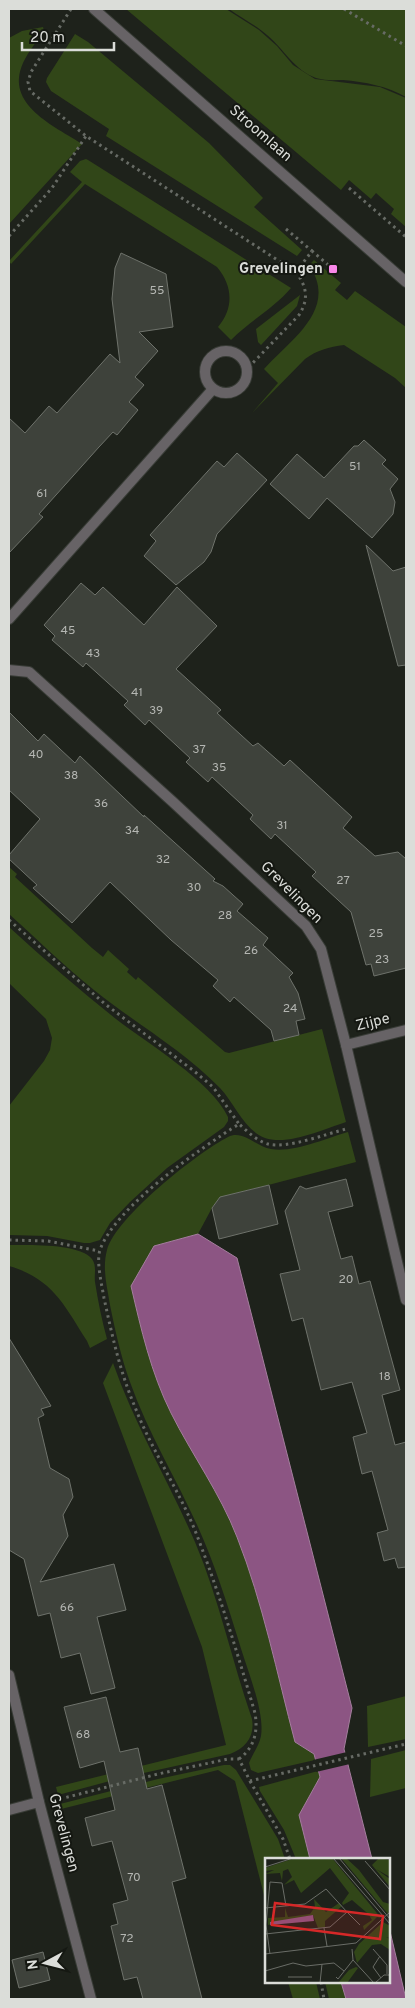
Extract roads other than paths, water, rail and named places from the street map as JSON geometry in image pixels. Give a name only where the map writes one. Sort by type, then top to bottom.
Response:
[{"type":"street","name":"Stroomlaan","points":[[94,9],[406,282]]},
{"type":"street","points":[[225,351],[235,353],[243,360],[248,369],[246,379],[240,388],[232,393],[222,393],[213,389],[205,372],[211,357],[225,351]]},
{"type":"street","points":[[9,619],[213,389]]},
{"type":"street","name":"Grevelingen","points":[[9,670],[29,672],[174,802],[306,926],[321,950],[346,1045],[406,1300]]},
{"type":"street","name":"Zijpe","points":[[346,1045],[406,1030]]},
{"type":"street","name":"Grevelingen","points":[[9,1675],[39,1802],[91,1999]]},
{"type":"street","points":[[9,1810],[39,1802]]},
{"type":"place","name":"Grevelingen","points":[[333,269]]}]
